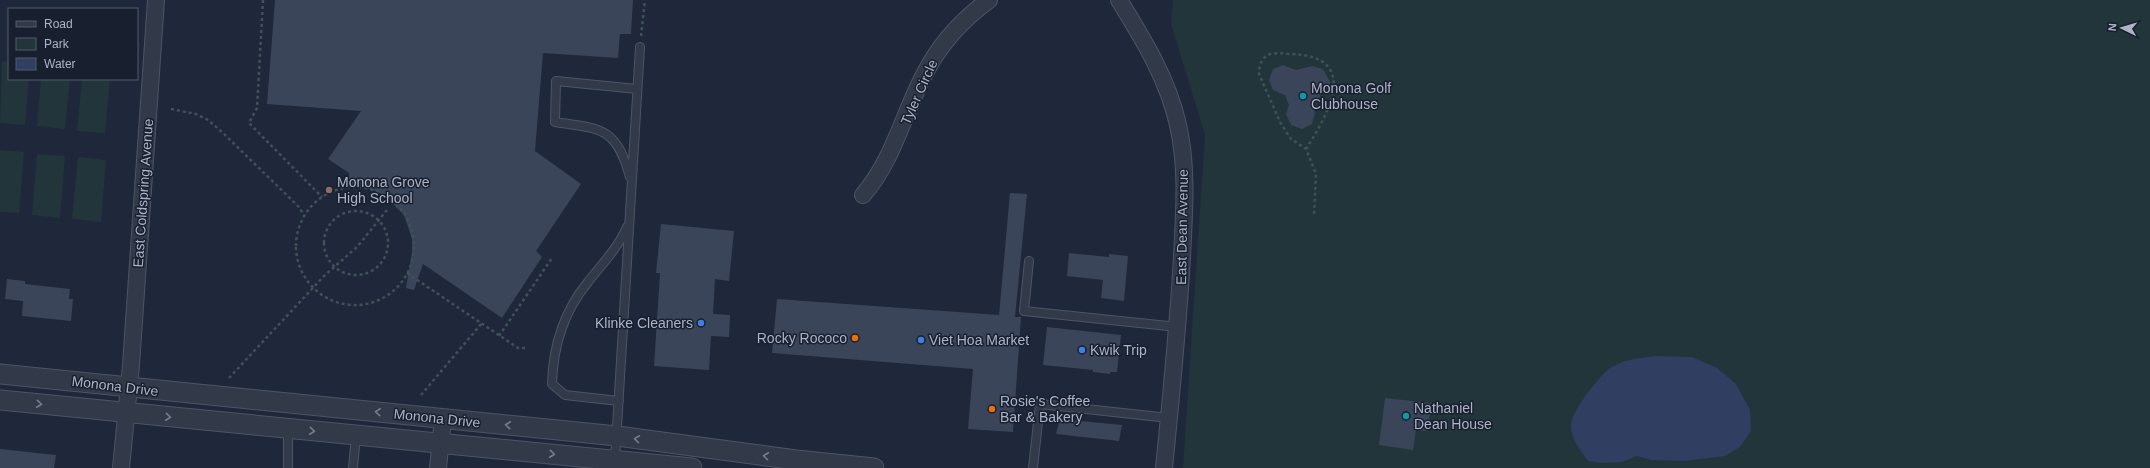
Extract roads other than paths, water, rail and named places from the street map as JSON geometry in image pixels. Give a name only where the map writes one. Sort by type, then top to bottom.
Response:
[{"type":"street","name":"East Coldspring Avenue","points":[[121,468],[127,413],[156,0]]},
{"type":"street","name":"Tyler Circle","points":[[864,195],[884,168],[924,74],[940,47],[988,0]]},
{"type":"street","name":"East Dean Avenue","points":[[1119,0],[1149,49],[1167,90],[1178,125],[1184,169],[1184,218],[1178,327],[1164,468]]},
{"type":"street","name":"Monona Drive","points":[[0,374],[618,436],[795,464],[874,468]]},
{"type":"street","name":"Monona Drive","points":[[0,400],[692,468]]},
{"type":"street","points":[[438,468],[443,419]]},
{"type":"lane","points":[[615,460],[618,436],[618,401],[640,47]]},
{"type":"lane","points":[[632,185],[624,158],[617,143],[607,134],[598,129],[555,122],[556,81],[638,89]]},
{"type":"lane","points":[[618,401],[565,396],[552,384],[552,368],[557,344],[570,307],[588,282],[610,257],[629,223]]},
{"type":"lane","points":[[1029,261],[1024,310],[1178,327]]},
{"type":"lane","points":[[1033,468],[1040,404],[1169,418]]},
{"type":"lane","points":[[288,429],[288,468]]},
{"type":"lane","points":[[353,468],[356,435]]},
{"type":"water","points":[[1656,356],[1692,357],[1717,368],[1736,384],[1750,410],[1751,431],[1740,447],[1725,456],[1684,461],[1651,460],[1637,456],[1622,462],[1601,463],[1588,461],[1576,444],[1571,430],[1572,419],[1580,404],[1592,387],[1609,369],[1626,361]]},
{"type":"place","name":"Monona Golf Clubhouse","points":[[1303,96]]},
{"type":"place","name":"Monona Grove High School","points":[[329,190]]},
{"type":"place","name":"Klinke Cleaners","points":[[701,323]]},
{"type":"place","name":"Rocky Rococo","points":[[855,338]]},
{"type":"place","name":"Viet Hoa Market","points":[[921,340]]},
{"type":"place","name":"Kwik Trip","points":[[1082,350]]},
{"type":"place","name":"Rosie's Coffee Bar & Bakery","points":[[992,409]]},
{"type":"place","name":"Nathaniel Dean House","points":[[1406,416]]}]
